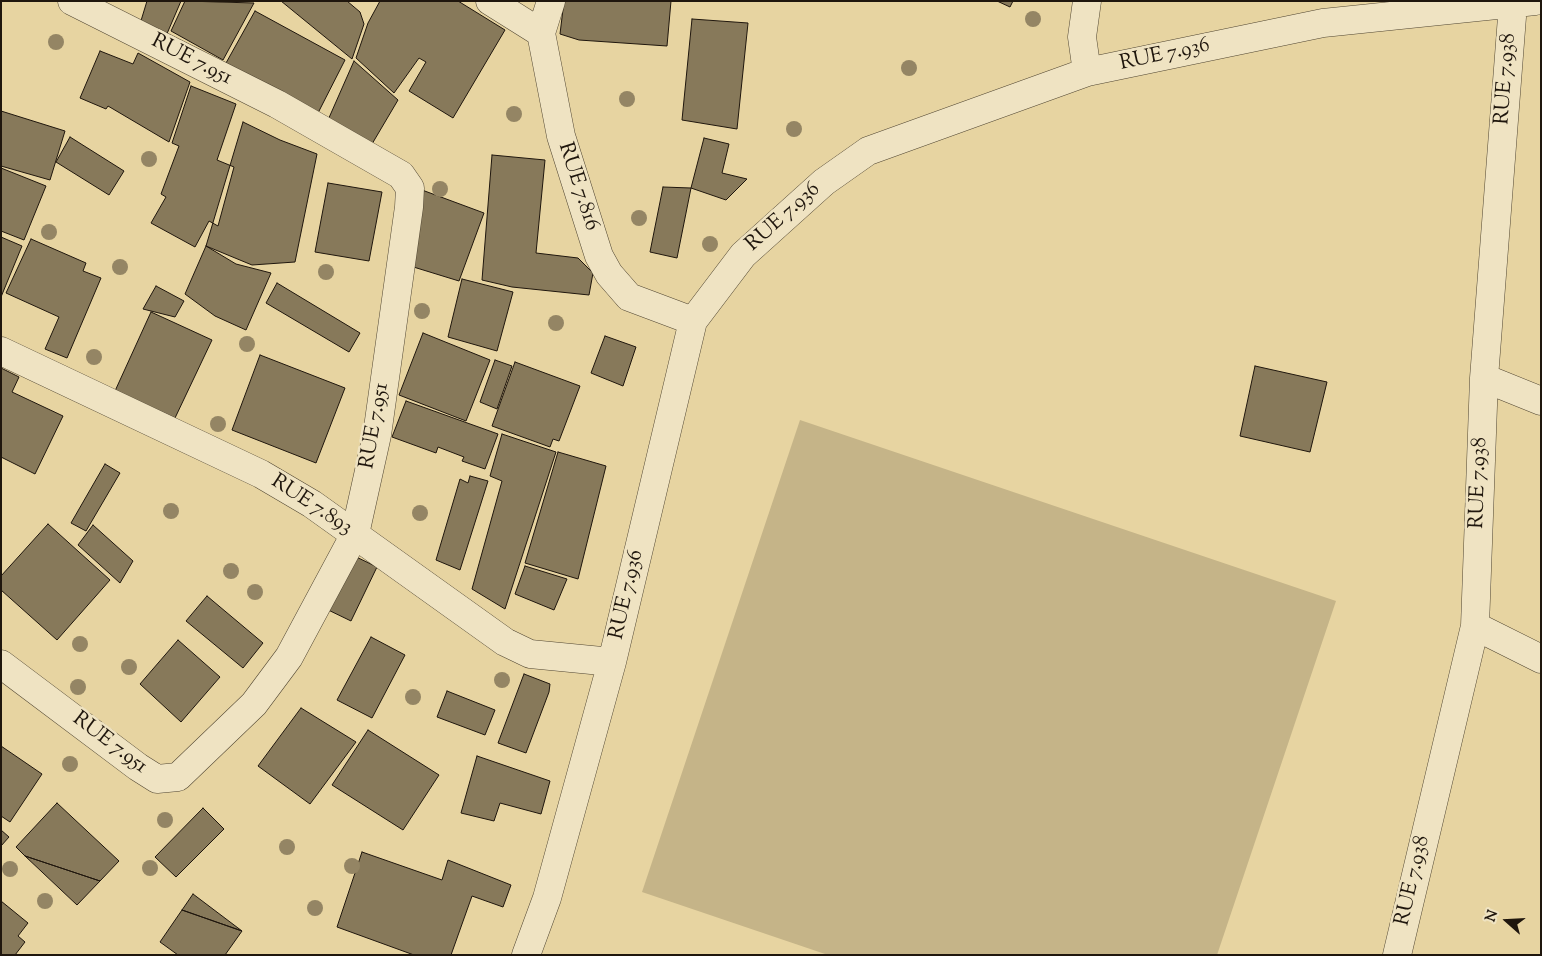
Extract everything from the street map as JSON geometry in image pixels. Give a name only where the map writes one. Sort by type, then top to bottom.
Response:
[{"type":"street","name":"RUE 7.951","points":[[1,664],[138,767],[157,779],[178,777],[254,704],[289,657],[354,534],[376,441],[409,207],[410,188],[401,175],[277,104],[72,1]]},
{"type":"street","points":[[490,1],[540,33],[551,1]]},
{"type":"street","points":[[1087,1],[1082,37],[1087,72]]},
{"type":"street","name":"RUE 7.936","points":[[526,955],[547,898],[612,662],[693,321],[742,255],[824,182],[868,151],[1087,72],[1323,12],[1524,3]]},
{"type":"street","name":"RUE 7.938","points":[[1397,955],[1475,626],[1484,378],[1524,3]]},
{"type":"street","name":"RUE 7.816","points":[[540,33],[561,136],[599,256],[609,274],[629,297],[693,321]]},
{"type":"street","name":"RUE 7.893","points":[[1,351],[261,474],[312,504],[505,642],[530,654],[612,662]]},
{"type":"street","points":[[1484,378],[1541,401]]},
{"type":"street","points":[[1475,626],[1541,659]]},
{"type":"shaded area","points":[[800,420],[1336,601],[1217,955],[828,955],[642,892]]},
{"type":"building","points":[[147,1],[181,1],[166,36],[140,24]]},
{"type":"building","points":[[185,1],[254,3],[223,60],[171,31]]},
{"type":"building","points":[[281,1],[347,1],[360,12],[364,24],[352,59]]},
{"type":"building","points":[[380,1],[458,1],[505,30],[453,118],[409,91],[426,62],[419,58],[394,93],[356,58],[368,23]]},
{"type":"building","points":[[564,1],[671,1],[667,46],[579,40],[560,34]]},
{"type":"building","points":[[997,1],[1013,1],[1010,7]]},
{"type":"building","points":[[255,11],[345,60],[318,113],[226,63]]},
{"type":"building","points":[[692,19],[748,23],[737,129],[682,120]]},
{"type":"building","points":[[100,51],[133,64],[138,53],[190,82],[169,142],[108,106],[106,109],[80,98]]},
{"type":"building","points":[[354,61],[398,100],[372,144],[328,120]]},
{"type":"building","points":[[191,86],[236,104],[217,160],[234,167],[218,226],[209,221],[195,247],[151,223],[166,197],[161,194],[179,146],[172,143]]},
{"type":"building","points":[[1,111],[65,131],[50,180],[1,166]]},
{"type":"building","points":[[243,122],[280,140],[317,154],[295,262],[252,265],[206,246]]},
{"type":"building","points":[[70,137],[124,171],[109,195],[56,162]]},
{"type":"building","points":[[704,138],[729,144],[722,173],[747,179],[726,200],[691,188]]},
{"type":"building","points":[[492,155],[545,160],[536,253],[578,258],[593,273],[589,295],[512,287],[482,280]]},
{"type":"building","points":[[1,168],[46,186],[24,240],[1,231]]},
{"type":"building","points":[[328,183],[382,192],[369,261],[315,252]]},
{"type":"building","points":[[663,187],[691,188],[677,258],[650,252]]},
{"type":"building","points":[[422,190],[484,213],[459,281],[407,265]]},
{"type":"building","points":[[1,237],[22,246],[1,297]]},
{"type":"building","points":[[31,239],[86,263],[83,271],[101,278],[67,358],[45,349],[59,317],[6,293]]},
{"type":"building","points":[[206,246],[236,264],[271,273],[246,330],[215,316],[185,294]]},
{"type":"building","points":[[462,279],[513,292],[497,351],[448,337]]},
{"type":"building","points":[[277,283],[360,333],[349,352],[266,303]]},
{"type":"building","points":[[156,286],[184,301],[175,317],[143,309]]},
{"type":"building","points":[[151,312],[212,340],[175,418],[115,391]]},
{"type":"building","points":[[423,333],[490,360],[466,421],[399,395]]},
{"type":"building","points":[[605,336],[636,347],[623,386],[591,373]]},
{"type":"building","points":[[260,355],[345,388],[316,463],[232,430]]},
{"type":"building","points":[[495,360],[512,366],[497,409],[480,402]]},
{"type":"building","points":[[515,362],[580,386],[559,441],[553,439],[550,447],[492,426]]},
{"type":"building","points":[[1255,366],[1327,382],[1310,452],[1240,436]]},
{"type":"building","points":[[1,368],[19,377],[12,392],[63,416],[35,474],[1,457]]},
{"type":"building","points":[[406,401],[498,434],[485,469],[462,461],[464,457],[438,447],[436,453],[392,437]]},
{"type":"building","points":[[502,434],[556,452],[505,609],[472,589],[502,481],[490,476]]},
{"type":"building","points":[[558,452],[606,466],[578,579],[525,563]]},
{"type":"building","points":[[105,464],[120,473],[86,531],[71,523]]},
{"type":"building","points":[[470,476],[488,481],[460,570],[436,560],[460,479],[468,483]]},
{"type":"building","points":[[48,524],[110,580],[57,640],[1,590],[1,576]]},
{"type":"building","points":[[93,525],[133,561],[120,583],[78,545]]},
{"type":"building","points":[[346,552],[377,567],[351,621],[320,606]]},
{"type":"building","points":[[525,566],[567,579],[554,610],[515,594]]},
{"type":"building","points":[[207,596],[263,643],[243,668],[186,621]]},
{"type":"building","points":[[371,637],[405,655],[372,718],[337,700]]},
{"type":"building","points":[[178,640],[220,677],[181,722],[140,684]]},
{"type":"building","points":[[524,674],[550,684],[549,692],[526,753],[498,743]]},
{"type":"building","points":[[447,691],[495,710],[485,735],[437,717]]},
{"type":"building","points":[[301,708],[356,742],[310,804],[258,766]]},
{"type":"building","points":[[368,730],[439,775],[403,830],[332,785]]},
{"type":"building","points":[[1,746],[42,774],[10,822],[1,816]]},
{"type":"building","points":[[477,756],[550,781],[541,814],[500,803],[494,821],[461,813]]},
{"type":"building","points":[[57,803],[119,861],[100,881],[25,856],[16,847]]},
{"type":"building","points":[[203,808],[224,829],[176,877],[155,857]]},
{"type":"building","points":[[1,830],[9,837],[1,846]]},
{"type":"building","points":[[362,852],[442,880],[448,860],[511,885],[503,907],[472,896],[451,955],[414,955],[337,927]]},
{"type":"building","points":[[25,856],[100,881],[77,905]]},
{"type":"building","points":[[193,894],[242,931],[182,910]]},
{"type":"building","points":[[1,901],[28,923],[18,936],[25,942],[15,955],[1,955]]},
{"type":"building","points":[[182,910],[242,931],[225,955],[178,955],[160,942]]}]
